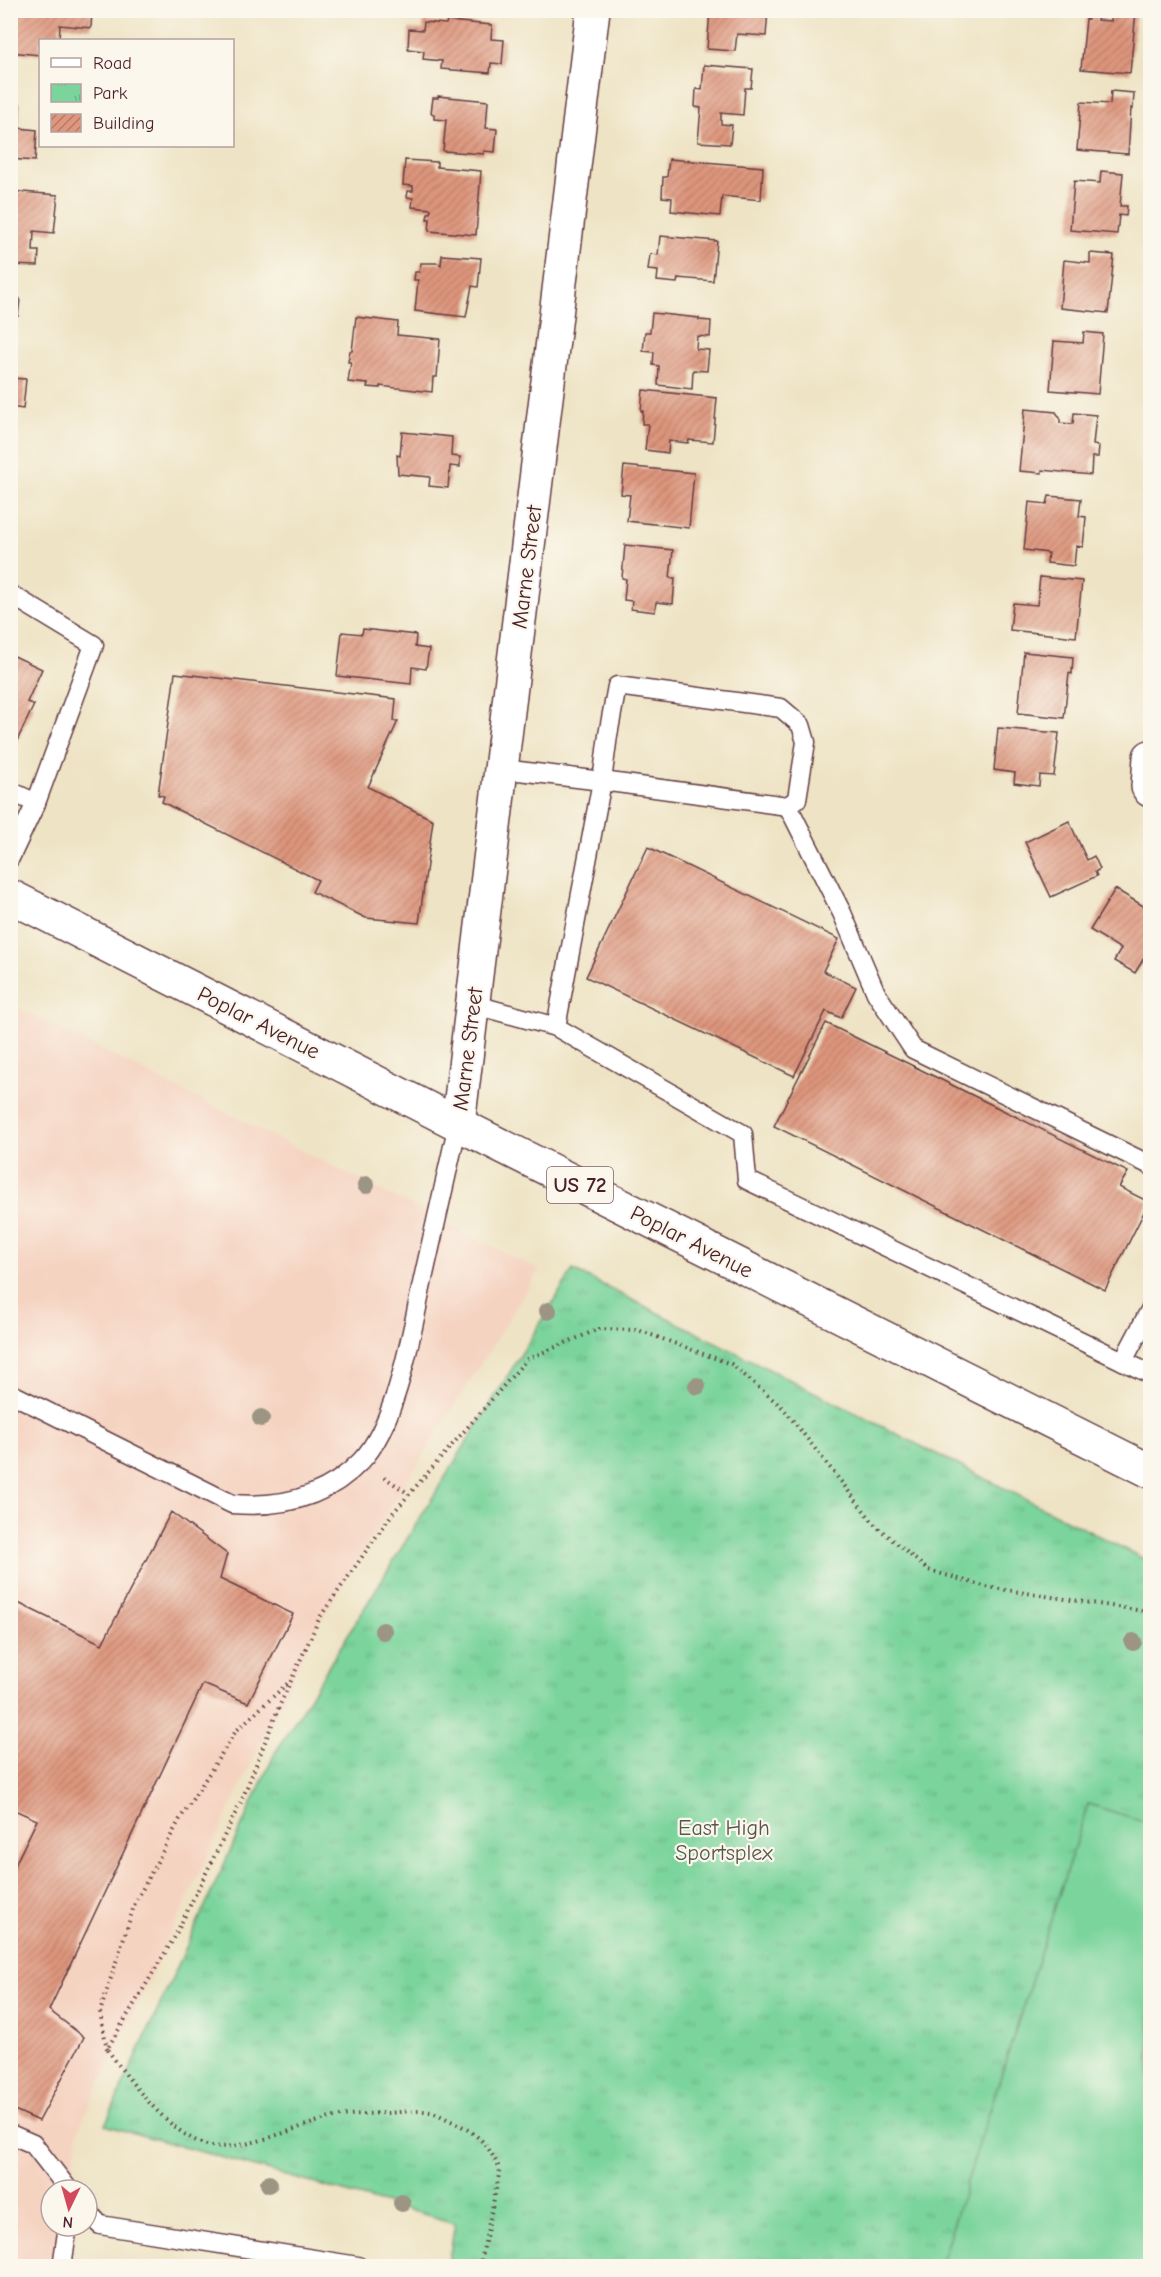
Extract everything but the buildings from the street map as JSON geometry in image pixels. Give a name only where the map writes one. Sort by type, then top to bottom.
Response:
[{"type":"main road","name":"Marne Street","points":[[458,1124],[593,10]]},
{"type":"main road","name":"Poplar Avenue","points":[[10,896],[458,1124],[1150,1471]]},
{"type":"lane","points":[[10,594],[94,645],[36,802],[10,858]]},
{"type":"lane","points":[[502,769],[602,780],[788,806],[797,799],[806,741],[801,724],[781,708],[617,686],[602,780],[555,1027]]},
{"type":"lane","points":[[10,791],[36,802]]},
{"type":"lane","points":[[788,806],[842,913],[876,993],[913,1049],[1150,1165]]},
{"type":"lane","points":[[472,1004],[555,1027],[743,1134],[747,1180],[1150,1374]]},
{"type":"lane","points":[[10,1393],[232,1504],[260,1506],[289,1503],[316,1494],[340,1479],[362,1461],[378,1438],[390,1412],[458,1124]]},
{"type":"lane","points":[[1123,1361],[1150,1310]]},
{"type":"lane","points":[[10,2134],[33,2144],[60,2178]]},
{"type":"lane","points":[[99,2224],[358,2266]]},
{"type":"lane","points":[[62,2266],[66,2238]]},
{"type":"path","points":[[107,2049],[179,1927],[241,1802],[291,1679],[320,1617],[392,1514],[527,1359],[599,1329],[638,1330],[731,1364],[783,1408],[876,1526],[928,1570],[987,1587],[1150,1612]]},
{"type":"path","points":[[291,1679],[236,1731],[180,1819],[135,1903],[100,2012],[107,2049],[130,2082],[162,2117],[174,2127],[207,2145],[238,2145],[329,2118],[350,2115],[429,2112],[473,2131],[494,2156],[500,2170],[480,2266]]},
{"type":"shaded area","points":[[10,1004],[539,1270],[315,1629],[79,2128],[72,2178],[39,2178],[39,2238],[63,2238],[59,2266],[10,2266]]},
{"type":"green space","name":"East High Sportsplex","points":[[573,1270],[1150,1562],[1150,2266],[448,2266],[455,2223],[105,2125],[275,1753]]},
{"type":"green space","points":[[1088,1804],[1150,1823],[1150,2266],[940,2266]]}]
